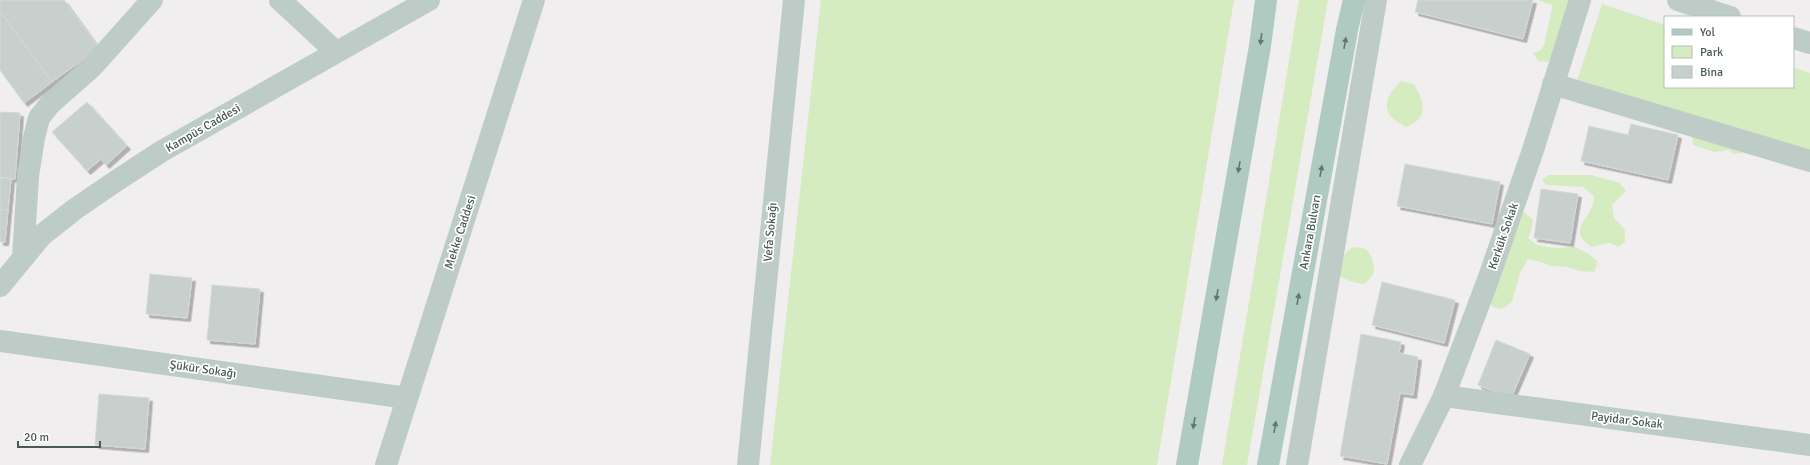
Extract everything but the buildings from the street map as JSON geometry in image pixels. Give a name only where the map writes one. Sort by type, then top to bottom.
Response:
[{"type":"main road","points":[[1187,465],[1260,46],[1266,0]]},
{"type":"main road","name":"Ankara Bulvarı","points":[[1268,465],[1344,45],[1354,0]]},
{"type":"street","points":[[23,258],[28,176],[39,118],[50,104],[92,67],[152,0]]},
{"type":"street","points":[[280,0],[336,52]]},
{"type":"street","name":"Kampüs Caddesi","points":[[0,286],[42,235],[75,210],[129,173],[162,151],[429,0]]},
{"type":"street","name":"Mekke Caddesi","points":[[386,465],[534,0]]},
{"type":"street","name":"Vefa Sokağı","points":[[748,465],[794,0]]},
{"type":"street","points":[[1297,465],[1376,0]]},
{"type":"street","name":"Kerkük Sokak","points":[[1410,465],[1444,396],[1490,272],[1533,150],[1580,0]]},
{"type":"street","points":[[1678,0],[1727,16]]},
{"type":"street","points":[[1794,38],[1810,43]]},
{"type":"street","points":[[1554,84],[1810,161]]},
{"type":"street","name":"Şükür Sokağı","points":[[0,341],[407,398]]},
{"type":"street","name":"Payidar Sokak","points":[[1444,396],[1810,445]]},
{"type":"green space","points":[[821,0],[1234,0],[1157,465],[770,465]]},
{"type":"green space","points":[[1299,0],[1328,0],[1247,465],[1222,465]]},
{"type":"green space","points":[[1538,0],[1572,0],[1555,57],[1547,62],[1538,61],[1533,53],[1541,50],[1544,45],[1552,5]]},
{"type":"green space","points":[[1602,4],[1664,25],[1664,88],[1794,88],[1794,67],[1810,73],[1810,156],[1751,152],[1734,154],[1728,150],[1715,152],[1693,145],[1692,133],[1575,87]]},
{"type":"green space","points":[[1401,81],[1414,84],[1420,97],[1423,109],[1419,119],[1406,127],[1392,117],[1388,112],[1387,106],[1387,100],[1390,94]]},
{"type":"green space","points":[[1548,175],[1591,175],[1620,183],[1626,191],[1612,205],[1614,218],[1625,230],[1625,242],[1618,247],[1610,243],[1591,247],[1583,240],[1580,234],[1580,228],[1590,211],[1594,196],[1583,187],[1546,185],[1542,180]]},
{"type":"green space","points":[[1524,212],[1533,220],[1528,238],[1537,245],[1555,248],[1575,247],[1589,254],[1598,262],[1594,272],[1580,271],[1567,267],[1551,266],[1528,259],[1520,273],[1512,302],[1502,309],[1493,307],[1489,302],[1516,219]]},
{"type":"green space","points":[[1354,247],[1366,249],[1372,259],[1374,268],[1372,276],[1364,284],[1353,282],[1338,276],[1344,255]]}]
